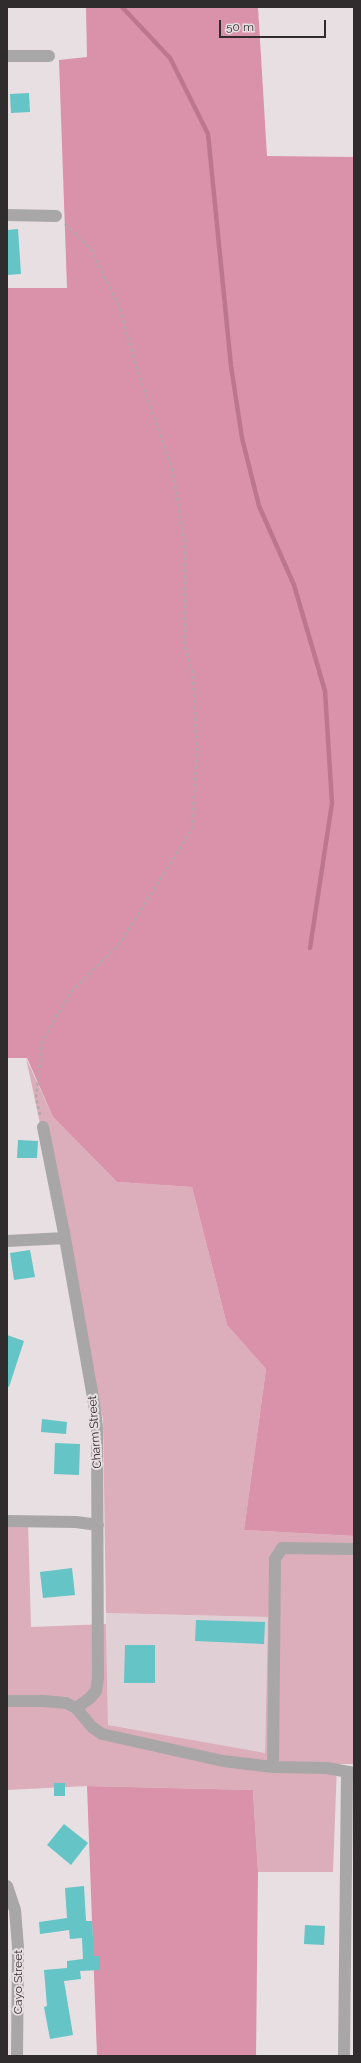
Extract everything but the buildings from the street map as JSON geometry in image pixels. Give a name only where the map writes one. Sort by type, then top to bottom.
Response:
[{"type":"street","points":[[7,56],[49,56]]},
{"type":"street","points":[[7,215],[56,216]]},
{"type":"street","name":"Charm Street","points":[[43,1127],[65,1238],[95,1409],[98,1525],[98,1678],[96,1690],[90,1698],[76,1708]]},
{"type":"street","points":[[7,1241],[65,1238]]},
{"type":"street","points":[[7,1521],[76,1522],[98,1525]]},
{"type":"street","points":[[273,1767],[275,1559],[282,1548],[354,1549]]},
{"type":"street","points":[[7,1701],[56,1701],[76,1708],[92,1727],[102,1734],[223,1761],[273,1767],[327,1768],[351,1773],[344,2056]]},
{"type":"street","name":"Cayo Street","points":[[7,1886],[15,1910],[17,1940],[17,2056]]},
{"type":"path","points":[[43,1127],[36,1098],[42,1042],[71,992],[120,943],[192,829],[198,752],[193,674],[185,648],[185,545],[172,469],[138,372],[119,306],[91,249],[56,216]]},
{"type":"shaded area","points":[[86,7],[258,7],[267,156],[354,157],[354,1536],[244,1530],[266,1369],[227,1325],[192,1187],[117,1182],[53,1117],[27,1058],[7,1058],[7,288],[67,288],[59,60],[87,57]]},
{"type":"shaded area","points":[[26,1058],[53,1117],[117,1182],[192,1187],[227,1325],[266,1369],[244,1530],[354,1536],[354,1764],[337,1764],[333,1872],[258,1872],[253,1790],[87,1786],[7,1790],[7,1521],[28,1521],[31,1627],[106,1624],[108,1725],[265,1753],[268,1617],[106,1613],[103,1419]]},
{"type":"shaded area","points":[[106,1613],[268,1617],[265,1754],[108,1725]]},
{"type":"shaded area","points":[[87,1786],[253,1790],[258,1872],[256,2056],[97,2056]]},
{"type":"waterway","points":[[122,7],[170,58],[208,134],[231,366],[242,438],[259,506],[294,585],[325,691],[332,803],[310,948]]}]
